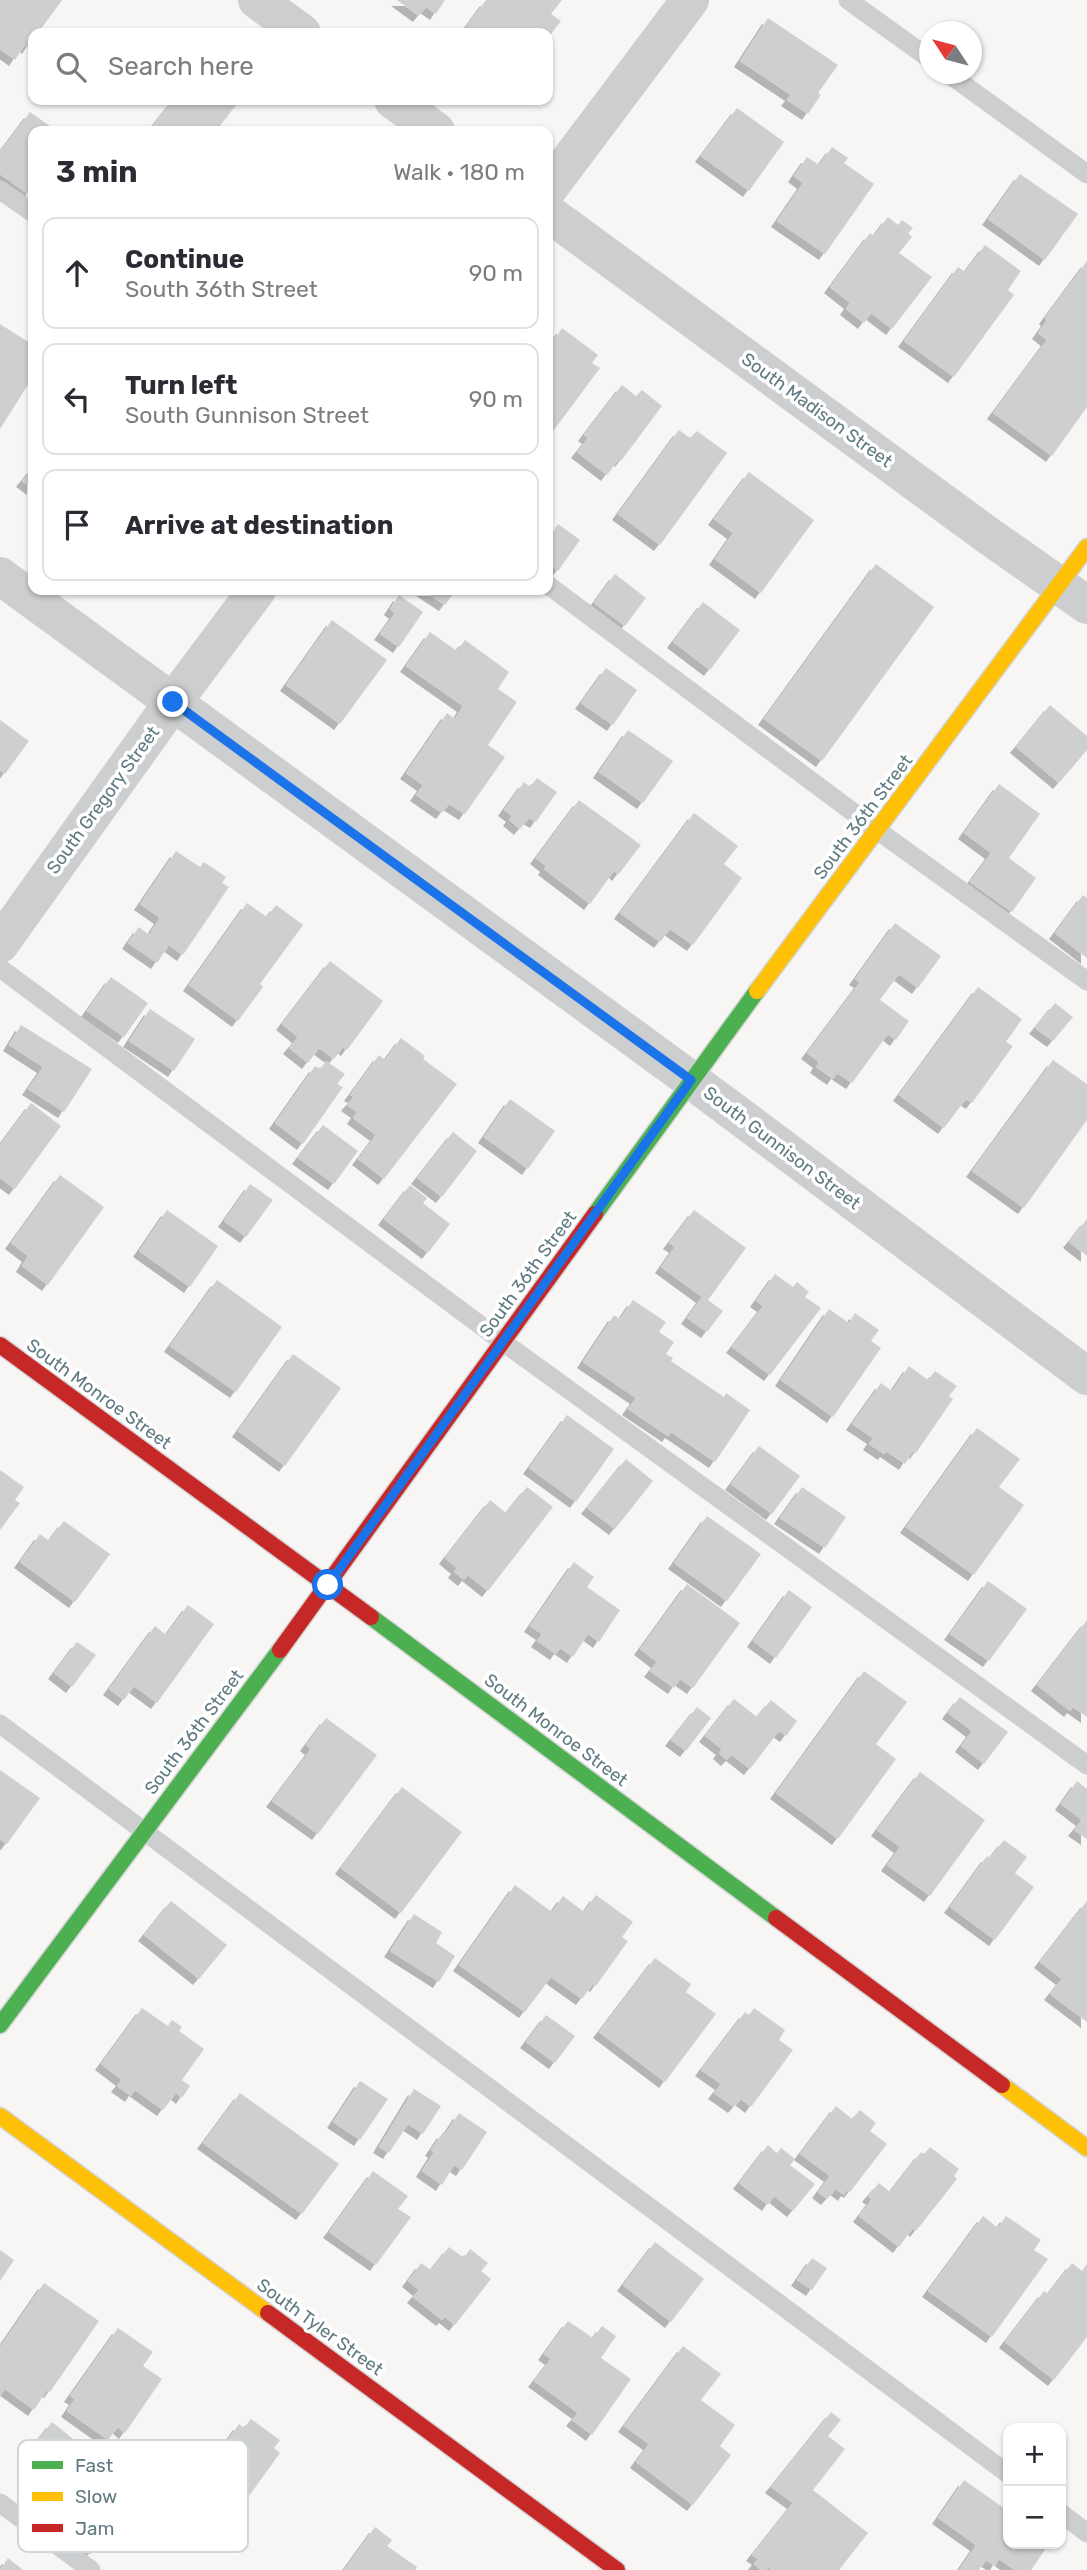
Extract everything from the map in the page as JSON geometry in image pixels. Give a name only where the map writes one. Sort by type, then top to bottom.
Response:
[{"type":"street","points":[[257,0],[295,28]]},
{"type":"street","points":[[553,182],[690,0]]},
{"type":"street","points":[[400,105],[429,126]]},
{"type":"street","name":"South Madison Street","points":[[553,217],[1073,595]]},
{"type":"street","name":"South 36th Street","points":[[0,2025],[328,1585],[691,1080],[877,830],[1073,595],[1087,547]]},
{"type":"street","name":"South Gunnison Street","points":[[0,576],[691,1080],[1087,1376]]},
{"type":"street","name":"South Gregory Street","points":[[0,944],[173,702],[253,595]]},
{"type":"street","name":"South Monroe Street","points":[[0,1345],[1087,2148]]},
{"type":"street","name":"South Tyler Street","points":[[0,2116],[618,2570]]},
{"type":"lane","points":[[848,0],[919,52]]},
{"type":"lane","points":[[963,84],[1087,174]]},
{"type":"lane","points":[[0,190],[28,210]]},
{"type":"lane","points":[[553,589],[877,830],[1087,981]]},
{"type":"lane","points":[[0,968],[503,1342],[1087,1765]]},
{"type":"lane","points":[[0,1724],[1003,2470]]},
{"type":"lane","points":[[0,2503],[18,2516]]},
{"type":"lane","points":[[1066,2517],[1087,2532]]},
{"type":"lane","points":[[67,2552],[91,2570]]},
{"type":"building","points":[[0,0],[62,0],[42,28],[28,28],[28,48],[25,45],[15,60],[0,49]]},
{"type":"building","points":[[397,0],[445,0],[436,14],[426,7],[419,16]]},
{"type":"building","points":[[486,0],[562,0],[551,14],[561,21],[553,31],[553,28],[465,28]]},
{"type":"building","points":[[768,18],[838,65],[818,93],[821,95],[808,114],[787,100],[791,95],[740,61]]},
{"type":"building","points":[[169,105],[236,105],[220,126],[152,126]]},
{"type":"building","points":[[737,108],[784,142],[749,191],[701,156]]},
{"type":"building","points":[[30,112],[50,126],[28,126],[28,194],[0,174],[0,152]]},
{"type":"building","points":[[832,147],[848,158],[844,163],[874,184],[825,254],[777,221],[803,183],[794,176],[807,157],[819,165]]},
{"type":"building","points":[[1020,174],[1078,214],[1045,260],[988,219]]},
{"type":"building","points":[[888,217],[898,225],[902,220],[913,228],[908,233],[912,237],[899,253],[932,277],[892,329],[871,313],[864,323],[846,309],[850,303],[830,287],[870,233],[874,236]]},
{"type":"building","points":[[985,245],[1021,271],[1008,290],[1014,295],[954,377],[904,341],[958,267],[965,272]]},
{"type":"building","points":[[1087,261],[1087,407],[1052,456],[993,413],[1047,340],[1038,333],[1047,320],[1045,318]]},
{"type":"building","points":[[0,324],[28,342],[28,385],[0,429]]},
{"type":"building","points":[[562,328],[598,355],[592,363],[600,368],[553,431],[553,335],[556,337]]},
{"type":"building","points":[[622,385],[636,396],[642,390],[662,406],[621,461],[619,459],[607,475],[577,452],[588,438],[584,435]]},
{"type":"building","points":[[679,430],[690,438],[697,431],[727,453],[660,545],[618,514]]},
{"type":"building","points":[[749,472],[814,520],[761,593],[715,559],[733,533],[714,519]]},
{"type":"building","points":[[28,473],[28,485],[22,481]]},
{"type":"building","points":[[558,524],[580,540],[558,571],[553,567],[553,532]]},
{"type":"building","points":[[876,564],[934,607],[822,761],[764,719]]},
{"type":"building","points":[[615,574],[646,598],[625,626],[594,603]]},
{"type":"building","points":[[399,595],[423,612],[399,647],[380,634],[395,613],[390,609]]},
{"type":"building","points":[[430,595],[452,595],[445,605]]},
{"type":"building","points":[[703,602],[740,630],[710,670],[673,642]]},
{"type":"building","points":[[332,620],[387,660],[340,724],[286,685]]},
{"type":"building","points":[[430,632],[457,651],[465,640],[509,672],[498,689],[517,702],[488,745],[505,757],[465,814],[449,804],[442,813],[416,795],[423,785],[406,773],[447,713],[455,719],[463,706],[406,666]]},
{"type":"building","points":[[606,668],[637,690],[613,725],[581,703]]},
{"type":"building","points":[[1050,705],[1087,736],[1087,750],[1059,783],[1016,747]]},
{"type":"building","points":[[0,720],[29,741],[5,774],[0,770]]},
{"type":"building","points":[[628,730],[673,761],[643,803],[599,772]]},
{"type":"building","points":[[537,778],[557,792],[536,822],[529,818],[520,829],[509,820],[512,816],[504,810],[524,782],[530,787]]},
{"type":"building","points":[[999,784],[1040,814],[1009,858],[1036,878],[1012,912],[970,882],[991,853],[964,833]]},
{"type":"building","points":[[579,800],[641,845],[618,875],[614,871],[590,904],[544,869],[546,866],[536,858]]},
{"type":"building","points":[[694,813],[738,846],[724,864],[742,878],[693,945],[670,929],[660,942],[620,913]]},
{"type":"building","points":[[176,851],[200,867],[204,862],[226,877],[222,883],[229,887],[183,955],[169,945],[157,963],[128,943],[139,927],[149,935],[160,918],[140,904]]},
{"type":"building","points":[[1083,895],[1087,898],[1087,958],[1055,933]]},
{"type":"building","points":[[247,903],[267,917],[276,905],[303,925],[260,984],[263,987],[238,1021],[189,985]]},
{"type":"building","points":[[895,923],[941,956],[918,988],[899,974],[880,1000],[909,1021],[896,1040],[888,1034],[852,1083],[837,1073],[833,1079],[816,1067],[819,1062],[807,1053],[860,982],[855,979]]},
{"type":"building","points":[[330,961],[383,1001],[347,1050],[343,1047],[334,1059],[319,1048],[308,1063],[289,1048],[298,1037],[282,1024]]},
{"type":"building","points":[[111,977],[148,1003],[124,1037],[87,1011]]},
{"type":"building","points":[[978,987],[1022,1019],[1006,1042],[1013,1046],[972,1103],[966,1099],[944,1128],[899,1095]]},
{"type":"building","points":[[1055,1003],[1073,1017],[1053,1041],[1035,1028]]},
{"type":"building","points":[[150,1009],[195,1039],[174,1071],[129,1041]]},
{"type":"building","points":[[21,1025],[92,1069],[64,1112],[28,1089],[43,1067],[9,1045]]},
{"type":"building","points":[[401,1038],[425,1056],[423,1059],[457,1084],[384,1179],[358,1159],[376,1135],[353,1118],[357,1112],[347,1105],[354,1097],[350,1095],[379,1055],[385,1060]]},
{"type":"building","points":[[1053,1060],[1087,1084],[1087,1120],[1024,1208],[972,1171]]},
{"type":"building","points":[[326,1061],[345,1074],[337,1084],[343,1087],[303,1144],[275,1123],[315,1066],[320,1069]]},
{"type":"building","points":[[510,1099],[555,1131],[528,1169],[484,1137]]},
{"type":"building","points":[[31,1103],[61,1126],[15,1189],[0,1178],[0,1145]]},
{"type":"building","points":[[323,1125],[358,1151],[334,1184],[298,1158]]},
{"type":"building","points":[[453,1132],[477,1151],[442,1197],[417,1178]]},
{"type":"building","points":[[60,1175],[104,1207],[48,1285],[22,1266],[28,1256],[11,1243]]},
{"type":"building","points":[[250,1184],[273,1200],[246,1237],[224,1221]]},
{"type":"building","points":[[410,1185],[427,1198],[423,1203],[450,1224],[428,1253],[384,1219]]},
{"type":"building","points":[[167,1210],[218,1246],[190,1287],[139,1251]]},
{"type":"building","points":[[694,1210],[746,1248],[708,1300],[723,1311],[707,1332],[687,1318],[702,1297],[661,1267],[675,1247],[669,1243]]},
{"type":"building","points":[[1087,1219],[1087,1256],[1069,1242]]},
{"type":"building","points":[[775,1274],[793,1287],[797,1282],[809,1292],[805,1297],[821,1308],[770,1375],[732,1347],[763,1306],[756,1301]]},
{"type":"building","points":[[217,1280],[282,1327],[236,1392],[170,1346]]},
{"type":"building","points":[[633,1300],[666,1322],[659,1332],[674,1342],[666,1354],[673,1358],[671,1361],[724,1397],[726,1393],[750,1410],[715,1462],[671,1432],[668,1436],[628,1409],[636,1398],[583,1362],[614,1315],[620,1319]]},
{"type":"building","points":[[829,1309],[849,1323],[855,1313],[879,1330],[871,1341],[881,1348],[833,1417],[781,1380]]},
{"type":"building","points":[[293,1354],[341,1388],[285,1466],[238,1431]]},
{"type":"building","points":[[909,1366],[928,1380],[935,1371],[957,1386],[949,1396],[953,1399],[916,1453],[913,1451],[905,1464],[886,1451],[884,1454],[869,1444],[873,1438],[852,1424],[881,1383],[892,1391]]},
{"type":"building","points":[[567,1415],[614,1449],[576,1502],[529,1468]]},
{"type":"building","points":[[977,1428],[1020,1459],[999,1487],[1024,1505],[974,1575],[906,1527]]},
{"type":"building","points":[[759,1446],[800,1476],[772,1514],[731,1484]]},
{"type":"building","points":[[626,1459],[653,1481],[615,1529],[587,1508]]},
{"type":"building","points":[[0,1470],[24,1487],[15,1500],[20,1503],[0,1530]]},
{"type":"building","points":[[527,1487],[553,1507],[488,1591],[468,1575],[464,1580],[454,1572],[457,1568],[445,1558],[490,1500],[506,1513]]},
{"type":"building","points":[[802,1487],[846,1517],[825,1548],[780,1518]]},
{"type":"building","points":[[707,1516],[761,1554],[727,1601],[674,1563]]},
{"type":"building","points":[[64,1521],[110,1554],[75,1602],[20,1562],[40,1534],[49,1541]]},
{"type":"building","points":[[574,1562],[594,1577],[587,1587],[620,1610],[599,1642],[588,1634],[573,1657],[560,1648],[556,1654],[537,1641],[542,1634],[530,1626]]},
{"type":"building","points":[[988,1581],[1027,1609],[989,1661],[950,1634]]},
{"type":"building","points":[[687,1584],[740,1623],[693,1688],[680,1679],[674,1688],[650,1671],[657,1662],[640,1649]]},
{"type":"building","points":[[789,1590],[812,1607],[776,1658],[753,1641]]},
{"type":"building","points":[[188,1605],[214,1624],[157,1703],[134,1686],[124,1700],[109,1689],[155,1626],[166,1635]]},
{"type":"building","points":[[1087,1620],[1087,1717],[1073,1707],[1070,1711],[1037,1685]]},
{"type":"building","points":[[77,1642],[96,1655],[72,1687],[54,1673]]},
{"type":"building","points":[[864,1671],[907,1702],[876,1744],[896,1759],[838,1839],[776,1793]]},
{"type":"building","points":[[960,1697],[1008,1732],[984,1764],[961,1746],[972,1731],[948,1713]]},
{"type":"building","points":[[734,1699],[757,1717],[771,1700],[797,1721],[786,1736],[779,1731],[750,1769],[732,1755],[727,1760],[719,1753],[722,1749],[705,1736]]},
{"type":"building","points":[[697,1707],[711,1718],[686,1751],[671,1740]]},
{"type":"building","points":[[326,1718],[377,1755],[318,1834],[272,1801],[311,1749],[306,1745]]},
{"type":"building","points":[[0,1770],[40,1798],[7,1844],[0,1839]]},
{"type":"building","points":[[920,1772],[985,1820],[930,1896],[887,1865],[900,1847],[877,1830]]},
{"type":"building","points":[[1077,1781],[1087,1789],[1087,1839],[1074,1830],[1082,1820],[1061,1804]]},
{"type":"building","points":[[402,1787],[462,1832],[401,1913],[341,1868]]},
{"type":"building","points":[[1004,1840],[1027,1857],[1015,1873],[1034,1887],[995,1940],[950,1907],[987,1856],[990,1858]]},
{"type":"building","points":[[515,1885],[552,1912],[563,1896],[584,1912],[596,1895],[633,1922],[622,1937],[628,1941],[596,1986],[593,1984],[582,1999],[551,1977],[525,2012],[459,1965]]},
{"type":"building","points":[[171,1901],[227,1945],[199,1979],[144,1935]]},
{"type":"building","points":[[1087,1901],[1087,2022],[1050,1994],[1062,1979],[1040,1962]]},
{"type":"building","points":[[414,1914],[442,1932],[436,1943],[455,1956],[439,1982],[390,1951]]},
{"type":"building","points":[[655,1958],[691,1984],[686,1992],[716,2014],[665,2082],[599,2032]]},
{"type":"building","points":[[142,2008],[168,2026],[172,2020],[182,2027],[179,2031],[204,2049],[182,2080],[190,2086],[182,2098],[176,2093],[163,2110],[135,2090],[131,2096],[117,2086],[122,2080],[101,2064]]},
{"type":"building","points":[[754,2008],[785,2030],[779,2040],[793,2050],[751,2107],[741,2099],[734,2107],[714,2093],[721,2084],[701,2070],[745,2012],[749,2015]]},
{"type":"building","points":[[546,2015],[575,2036],[555,2063],[526,2042]]},
{"type":"building","points":[[360,2081],[388,2099],[360,2140],[333,2122]]},
{"type":"building","points":[[414,2089],[441,2106],[423,2134],[408,2124],[389,2153],[379,2147]]},
{"type":"building","points":[[240,2093],[339,2164],[302,2214],[203,2143]]},
{"type":"building","points":[[836,2106],[852,2119],[860,2110],[876,2123],[870,2131],[887,2144],[850,2192],[847,2190],[844,2195],[836,2189],[827,2199],[818,2192],[830,2176],[800,2154]]},
{"type":"building","points":[[459,2113],[487,2132],[462,2170],[454,2165],[442,2185],[422,2171],[434,2152],[431,2150]]},
{"type":"building","points":[[768,2145],[777,2153],[781,2148],[795,2159],[790,2165],[815,2184],[793,2211],[774,2196],[768,2205],[739,2183]]},
{"type":"building","points":[[930,2147],[959,2169],[954,2176],[957,2179],[916,2231],[913,2228],[899,2247],[859,2216],[872,2199],[868,2196],[879,2183],[890,2192],[921,2152],[924,2154]]},
{"type":"building","points":[[373,2171],[408,2196],[398,2209],[411,2217],[376,2265],[329,2232]]},
{"type":"building","points":[[983,2216],[998,2228],[1006,2216],[1041,2240],[1034,2250],[1048,2259],[992,2337],[928,2291]]},
{"type":"building","points":[[655,2242],[704,2279],[671,2322],[623,2285]]},
{"type":"building","points":[[449,2247],[464,2258],[470,2249],[488,2263],[481,2271],[491,2279],[455,2325],[445,2317],[442,2320],[413,2297],[419,2290],[408,2281],[421,2263],[431,2270]]},
{"type":"building","points":[[0,2250],[14,2260],[0,2281]]},
{"type":"building","points":[[812,2258],[827,2268],[812,2290],[797,2280]]},
{"type":"building","points":[[1072,2263],[1082,2271],[1087,2264],[1087,2337],[1054,2380],[1005,2342],[1044,2291],[1048,2294]]},
{"type":"building","points":[[44,2283],[99,2321],[50,2392],[47,2390],[34,2410],[5,2389],[0,2396],[0,2347]]},
{"type":"building","points":[[568,2321],[593,2338],[602,2326],[616,2336],[601,2358],[631,2379],[592,2435],[572,2420],[578,2413],[534,2381],[551,2359],[544,2354]]},
{"type":"building","points":[[118,2328],[153,2352],[143,2366],[162,2379],[125,2433],[118,2427],[108,2440],[67,2411],[75,2399],[70,2396]]},
{"type":"building","points":[[683,2346],[721,2374],[701,2400],[735,2425],[720,2446],[731,2455],[693,2505],[636,2462],[649,2444],[624,2426]]},
{"type":"building","points":[[831,2412],[841,2420],[828,2436],[845,2449],[813,2490],[868,2533],[839,2570],[772,2570],[768,2567],[761,2570],[754,2564],[758,2559],[752,2555],[793,2503],[771,2487]]},
{"type":"building","points":[[251,2419],[280,2440],[274,2448],[280,2453],[248,2497],[248,2440],[228,2440],[239,2424],[244,2428]]},
{"type":"building","points":[[52,2422],[73,2439],[72,2440],[38,2440]]},
{"type":"building","points":[[964,2480],[1003,2507],[1003,2549],[1046,2549],[1031,2570],[1015,2570],[999,2559],[995,2566],[986,2560],[979,2570],[959,2570],[976,2545],[938,2518]]},
{"type":"building","points":[[375,2527],[392,2540],[387,2546],[417,2567],[415,2570],[344,2570]]},
{"type":"building","points":[[8,2558],[23,2570],[0,2570]]},
{"type":"traffic: fast","points":[[595,1214],[757,991]]},
{"type":"traffic: fast","points":[[371,1617],[776,1918]]},
{"type":"traffic: fast","points":[[0,2025],[280,1650]]},
{"type":"traffic: slow","points":[[757,991],[1087,547]]},
{"type":"traffic: slow","points":[[1002,2085],[1087,2148]]},
{"type":"traffic: slow","points":[[0,2116],[268,2313]]},
{"type":"traffic: jam","points":[[280,1650],[595,1214]]},
{"type":"traffic: jam","points":[[0,1345],[371,1617]]},
{"type":"traffic: jam","points":[[776,1918],[1002,2085]]},
{"type":"traffic: jam","points":[[268,2313],[617,2570]]},
{"type":"route","points":[[173,702],[691,1080],[328,1585]]}]
